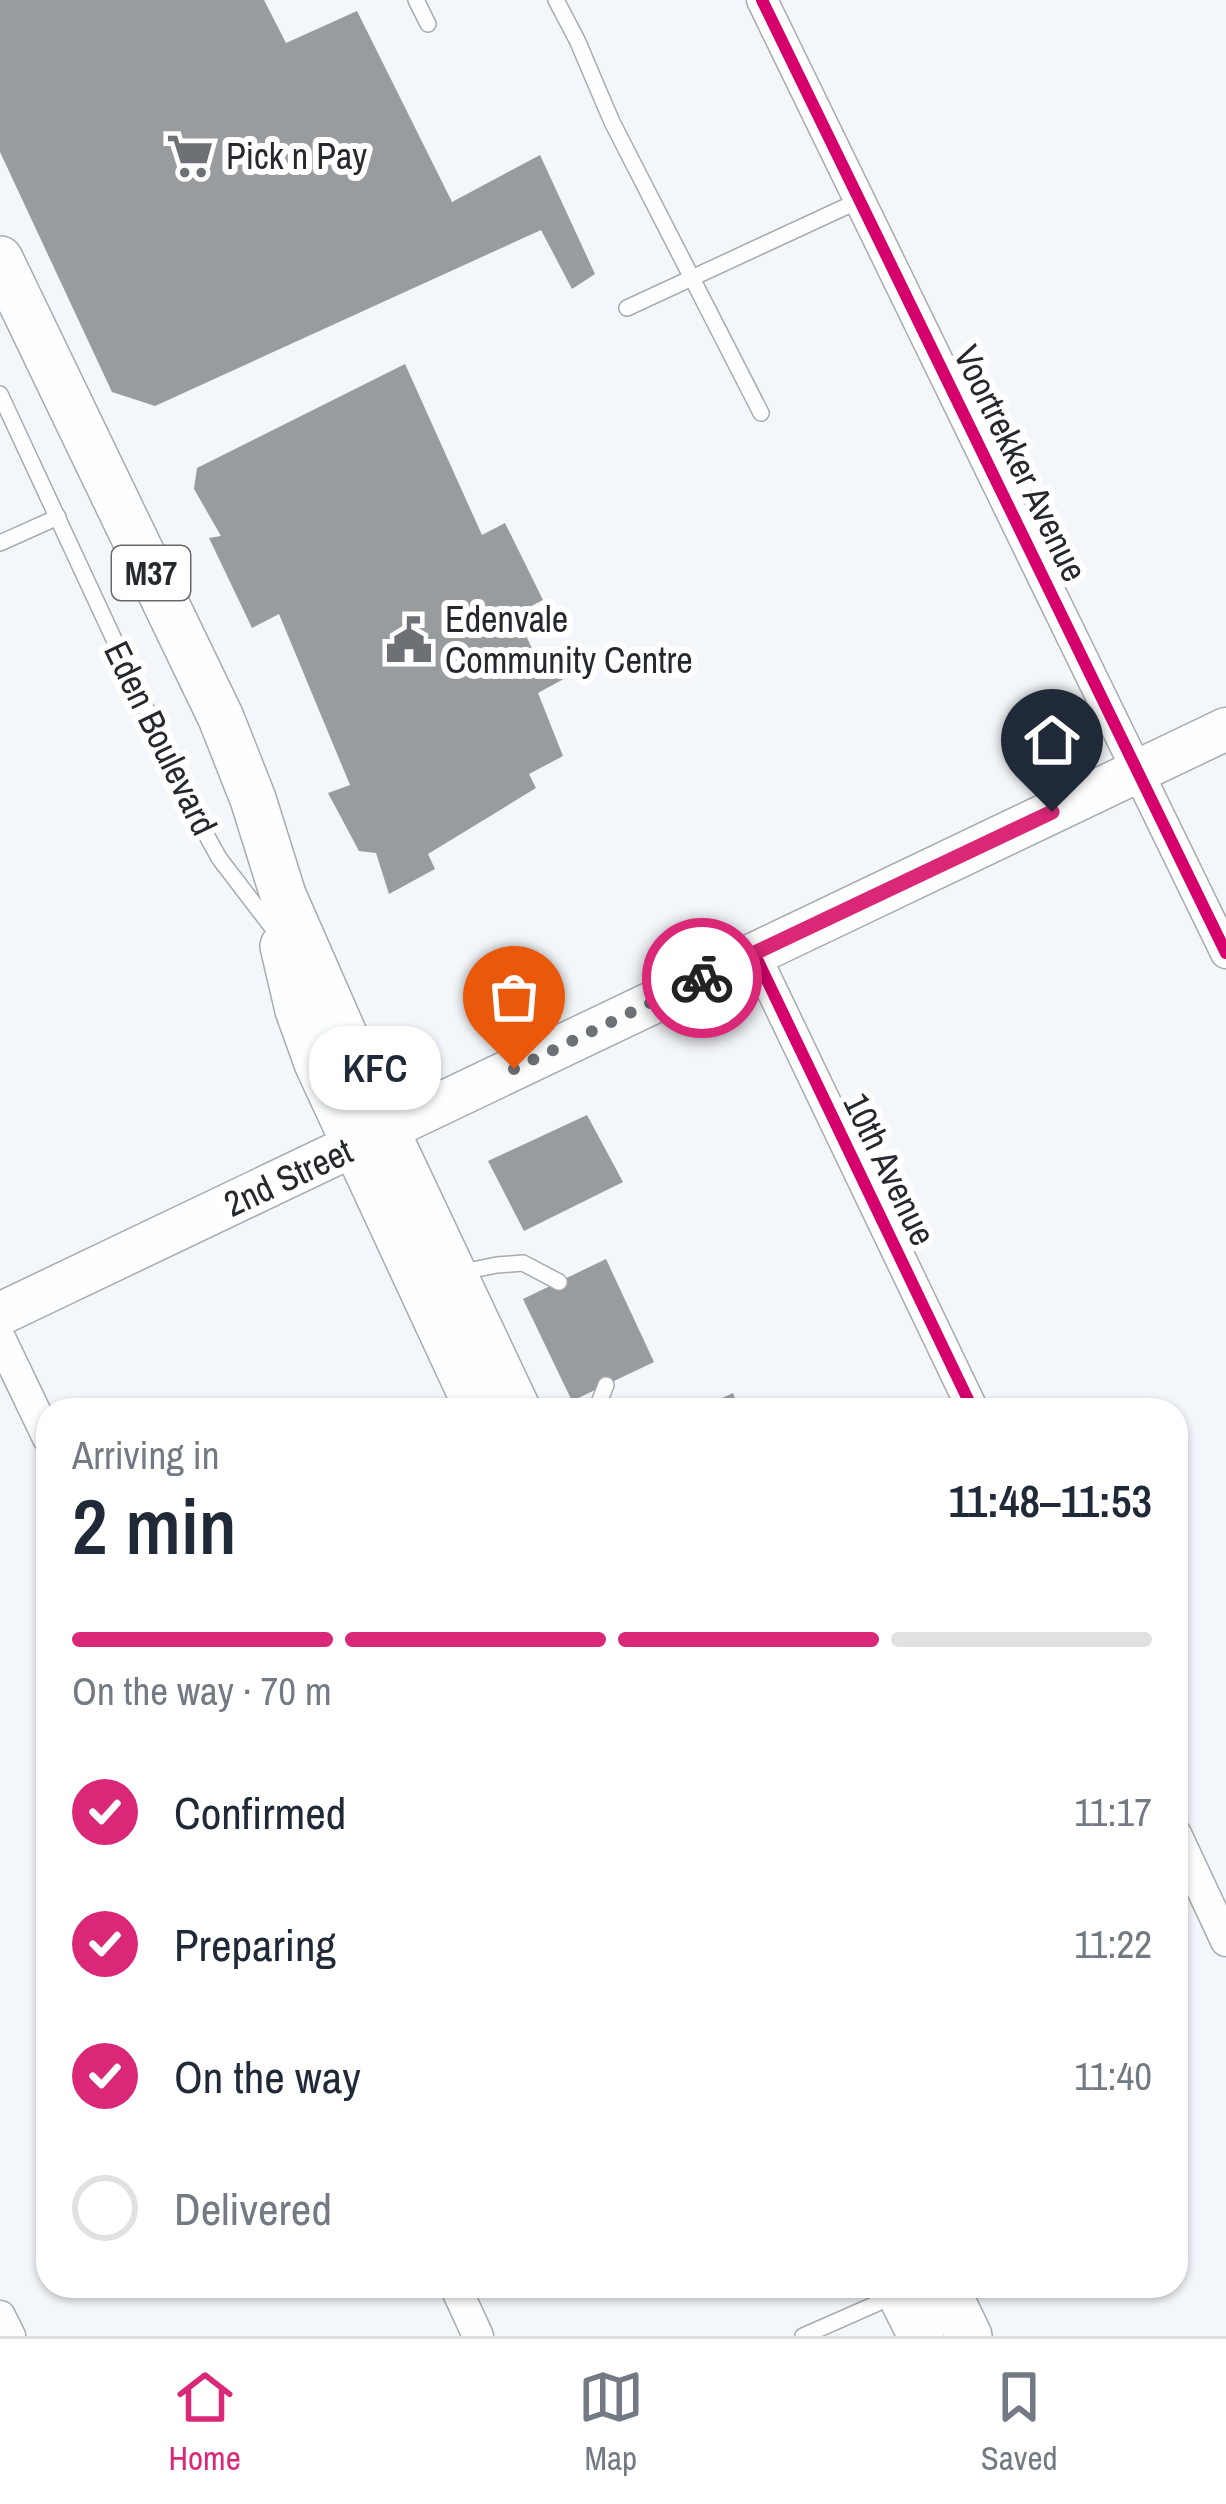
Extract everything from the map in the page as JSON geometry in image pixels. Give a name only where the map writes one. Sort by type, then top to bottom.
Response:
[{"type":"main road","name":"M37","points":[[0,259],[221,718],[253,799],[282,917],[370,1138],[437,1281],[510,1398]]},
{"type":"main road","name":"2nd Street","points":[[0,1314],[1226,729]]},
{"type":"main road","name":"M37","points":[[437,1281],[474,1398]]},
{"type":"main road","points":[[902,2298],[921,2336]]},
{"type":"main road","points":[[951,2298],[969,2336]]},
{"type":"street","name":"Voortrekker Avenue","points":[[762,0],[1226,953]]},
{"type":"street","name":"10th Avenue","points":[[754,953],[967,1398]]},
{"type":"street","points":[[0,1338],[36,1413]]},
{"type":"street","points":[[1188,1860],[1226,1941]]},
{"type":"street","points":[[460,2298],[478,2336]]},
{"type":"street","points":[[0,2316],[10,2336]]},
{"type":"lane","points":[[416,0],[428,24]]},
{"type":"lane","points":[[556,0],[612,122],[761,413]]},
{"type":"lane","points":[[627,308],[858,201]]},
{"type":"lane","name":"Eden Boulevard","points":[[0,394],[197,818],[229,872],[282,917]]},
{"type":"lane","points":[[0,543],[58,517]]},
{"type":"lane","points":[[437,1281],[524,1263],[559,1282]]},
{"type":"lane","points":[[601,1398],[606,1385]]},
{"type":"lane","points":[[803,2336],[881,2298]]},
{"type":"building","points":[[0,0],[264,0],[286,43],[357,11],[452,202],[540,155],[595,274],[572,289],[541,230],[155,406],[112,392],[0,152]]},
{"type":"building","name":"Edenvale Community Centre","points":[[405,364],[482,535],[505,523],[543,600],[516,614],[541,668],[574,652],[582,669],[538,693],[563,756],[529,774],[536,788],[428,854],[435,869],[389,894],[376,853],[359,851],[328,793],[350,785],[279,614],[252,628],[209,538],[221,536],[194,489],[197,468]]},
{"type":"building","points":[[587,1115],[623,1182],[524,1231],[488,1161]]},
{"type":"building","points":[[606,1259],[654,1362],[571,1398],[523,1299]]},
{"type":"cycle path","points":[[762,0],[1226,953]]},
{"type":"cycle path","points":[[754,953],[967,1398]]},
{"type":"way so far","points":[[514,1069],[702,978]]},
{"type":"place","name":"Pick n Pay","points":[[190,156]]},
{"type":"place","name":"Edenvale Community Centre","points":[[409,640]]},
{"type":"place","name":"KFC","points":[[514,1069]]},
{"type":"route","points":[[702,978],[1052,812]]}]
